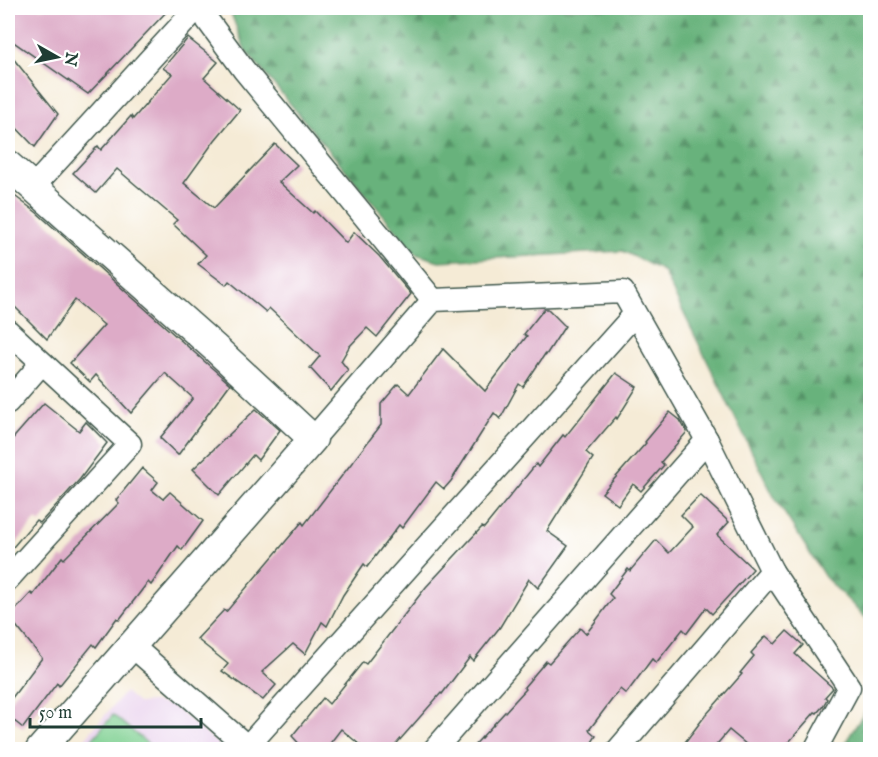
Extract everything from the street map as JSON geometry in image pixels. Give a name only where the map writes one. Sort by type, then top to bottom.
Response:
[{"type":"street","points":[[33,187],[199,8],[244,70],[433,300]]},
{"type":"street","points":[[8,165],[215,348],[313,439]]},
{"type":"street","points":[[40,750],[433,300],[623,292],[707,440],[772,571],[849,687],[815,750]]},
{"type":"street","points":[[131,645],[249,748],[634,315]]},
{"type":"street","points":[[8,331],[130,444],[8,579]]},
{"type":"street","points":[[8,402],[42,363]]},
{"type":"street","points":[[434,750],[707,440]]},
{"type":"street","points":[[618,750],[772,571]]},
{"type":"shaded area","points":[[125,692],[138,703],[153,702],[173,706],[224,749],[75,750]]},
{"type":"green space","points":[[229,8],[870,8],[870,622],[825,577],[773,495],[663,271],[623,251],[439,261],[416,254],[245,50]]},
{"type":"green space","points":[[870,704],[870,749],[841,749]]},
{"type":"green space","points":[[113,715],[154,749],[84,749]]},
{"type":"building","points":[[8,8],[170,8],[88,94],[8,38]]},
{"type":"building","points":[[188,38],[218,62],[204,78],[240,110],[184,183],[214,208],[275,144],[297,165],[279,182],[313,213],[315,211],[346,243],[354,232],[379,256],[411,294],[377,337],[367,328],[349,347],[341,361],[348,370],[331,391],[310,368],[320,356],[269,308],[266,312],[229,281],[226,285],[198,264],[206,255],[173,224],[177,220],[117,169],[96,193],[73,173],[98,146],[101,150],[131,116],[133,119],[172,74],[163,68]]},
{"type":"building","points":[[8,52],[58,114],[35,147],[8,119]]},
{"type":"building","points":[[8,191],[36,212],[230,384],[178,455],[160,438],[193,398],[165,373],[131,413],[96,375],[90,382],[70,363],[104,325],[75,300],[47,339],[8,300]]},
{"type":"building","points":[[544,309],[548,309],[565,326],[546,355],[523,387],[519,384],[500,419],[494,413],[451,481],[444,489],[436,482],[402,528],[399,525],[367,567],[364,564],[343,595],[327,626],[322,622],[305,654],[293,644],[262,672],[276,685],[263,700],[222,671],[228,664],[197,639],[224,610],[226,612],[302,522],[304,525],[381,425],[381,404],[398,384],[409,394],[443,349],[485,391],[527,336],[524,334]]},
{"type":"building","points":[[616,373],[637,387],[617,419],[616,417],[586,452],[593,458],[547,531],[568,546],[538,588],[529,579],[500,627],[473,661],[470,657],[442,694],[391,750],[366,750],[341,729],[325,750],[305,750],[292,736],[323,698],[329,704],[363,662],[366,664],[426,587],[482,527],[484,528],[536,464],[538,467],[563,435],[565,437]]},
{"type":"building","points":[[44,403],[79,431],[86,422],[107,443],[80,479],[40,523],[36,520],[8,553],[8,444]]},
{"type":"building","points":[[256,409],[280,430],[258,460],[253,455],[219,495],[193,469]]},
{"type":"building","points":[[670,412],[680,420],[687,432],[661,462],[664,465],[641,491],[633,484],[618,505],[602,493]]},
{"type":"building","points":[[142,468],[158,482],[152,490],[163,499],[170,492],[203,521],[182,550],[178,546],[151,585],[148,582],[96,647],[93,644],[59,686],[57,683],[23,728],[8,716],[8,703],[42,658],[9,617],[31,593],[33,595],[62,557],[64,559],[119,503],[116,500]]},
{"type":"building","points":[[700,495],[729,522],[717,535],[753,569],[712,614],[706,608],[687,633],[683,629],[656,663],[652,659],[626,694],[620,689],[589,730],[596,736],[587,750],[470,750],[526,689],[524,687],[546,661],[549,663],[580,628],[586,634],[613,598],[609,594],[628,569],[630,571],[656,540],[669,553],[693,527],[681,515]]},
{"type":"building","points":[[787,631],[803,645],[795,654],[833,688],[825,697],[827,699],[817,713],[815,712],[782,750],[753,750],[729,730],[712,750],[679,750],[742,674],[740,673],[754,656],[751,653],[766,636],[775,644]]}]
